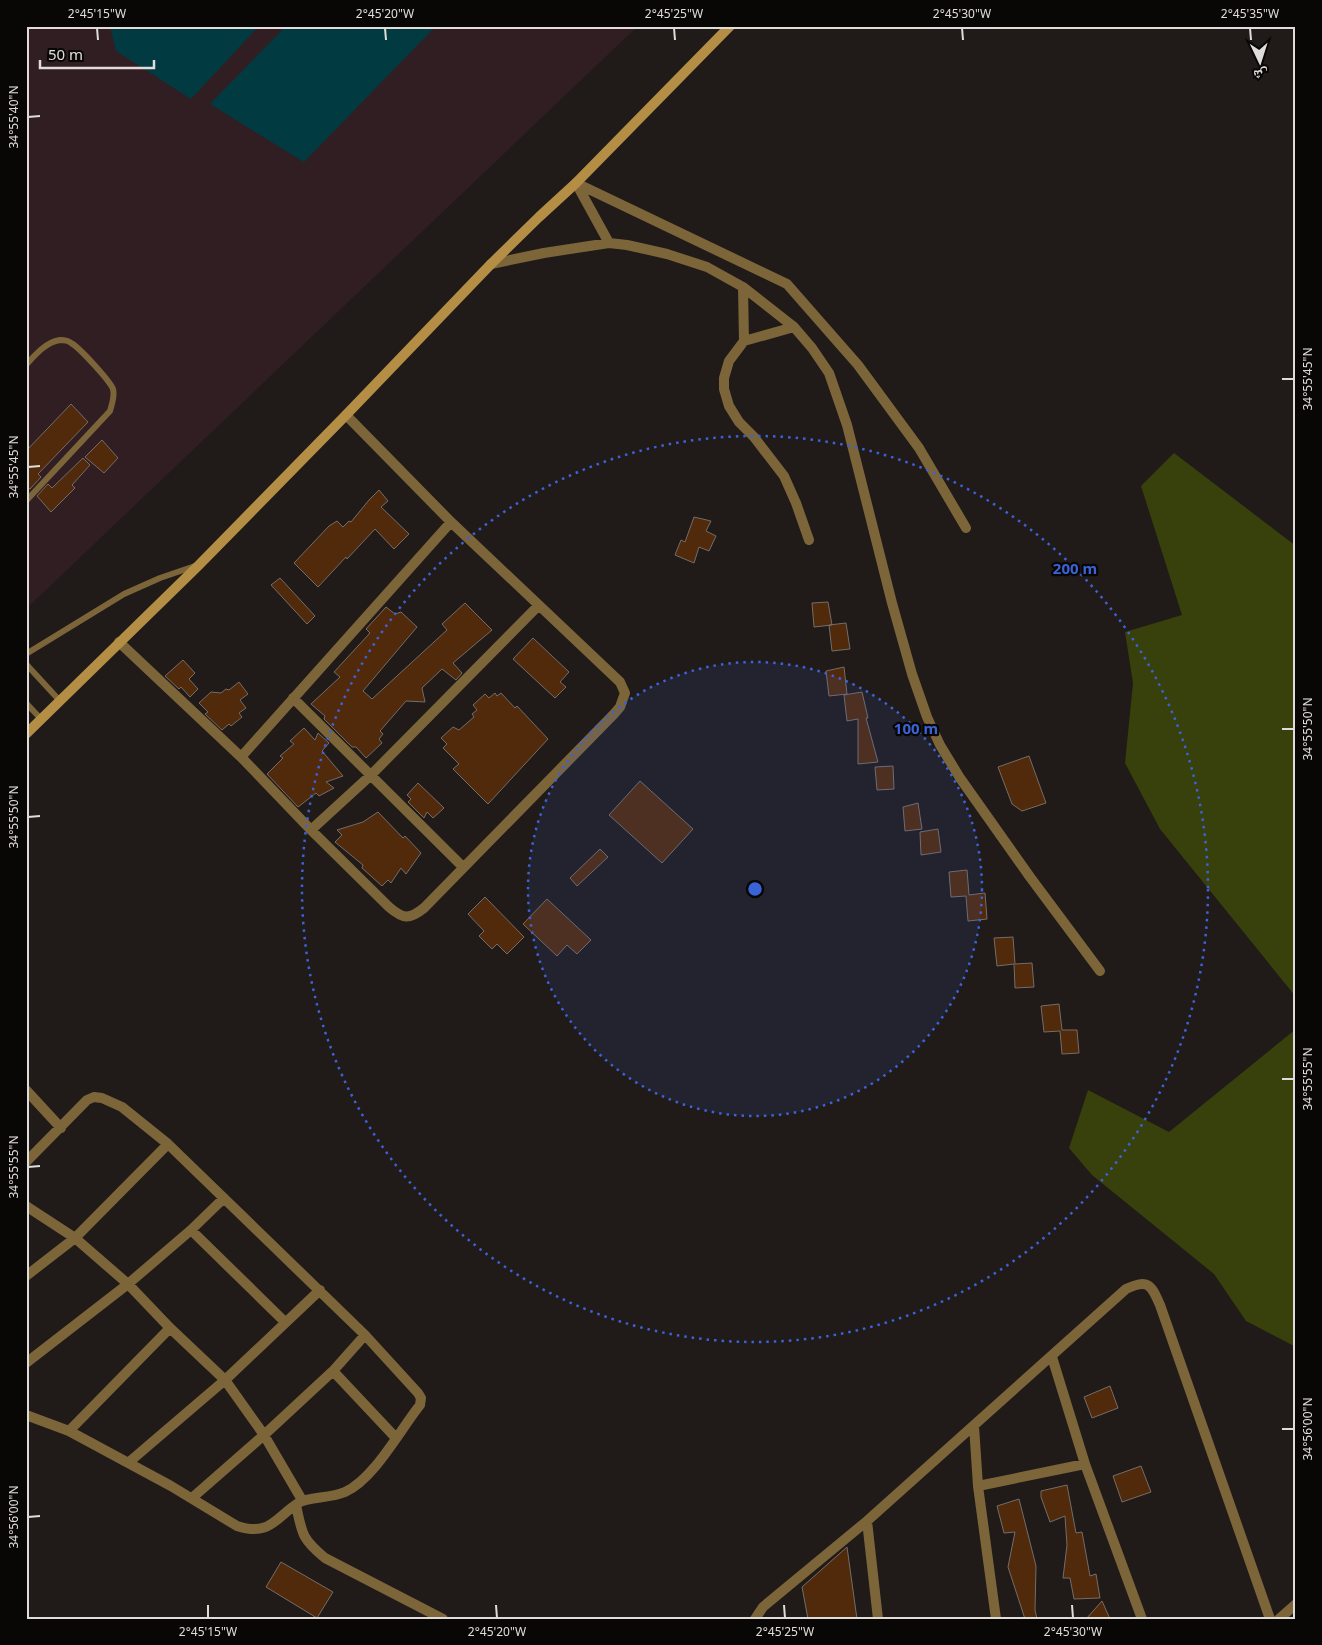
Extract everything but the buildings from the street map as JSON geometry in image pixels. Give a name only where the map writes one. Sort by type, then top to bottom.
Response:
[{"type":"street","points":[[26,734],[198,565],[491,264],[576,183],[730,26]]},
{"type":"street","points":[[576,183],[609,243]]},
{"type":"street","points":[[576,183],[787,284],[858,365],[897,418],[919,448],[966,528]]},
{"type":"street","points":[[491,264],[544,253],[609,243],[627,245],[675,257],[706,267],[743,287],[794,328],[812,348],[829,374],[839,400],[892,603],[912,674],[927,717],[960,778],[1100,971]]},
{"type":"street","points":[[743,287],[744,341],[729,361],[724,378],[724,389],[729,406],[739,422],[754,437],[784,476],[796,502],[809,540]]},
{"type":"street","points":[[744,341],[794,328]]},
{"type":"street","points":[[119,642],[241,757],[389,907],[403,916],[409,917],[416,914],[463,867],[614,714],[624,700],[625,693],[620,682],[451,522],[346,415]]},
{"type":"street","points":[[241,757],[451,522]]},
{"type":"street","points":[[311,830],[370,775],[538,606]]},
{"type":"street","points":[[293,698],[463,867]]},
{"type":"street","points":[[26,1090],[61,1128]]},
{"type":"street","points":[[26,1162],[87,1100],[94,1097],[102,1098],[122,1106],[168,1144],[320,1290],[365,1335],[421,1398],[420,1405],[360,1483],[335,1496],[299,1503],[274,1523],[263,1529],[249,1530],[237,1526],[192,1498],[70,1431],[26,1415]]},
{"type":"street","points":[[26,1276],[75,1238],[168,1144]]},
{"type":"street","points":[[27,1360],[128,1284],[191,1230],[224,1198]]},
{"type":"street","points":[[26,1206],[75,1238],[128,1284],[170,1328],[225,1380],[264,1435],[299,1503],[302,1533],[310,1545],[325,1558],[443,1619]]},
{"type":"street","points":[[191,1230],[284,1322]]},
{"type":"street","points":[[755,1619],[763,1607],[867,1520],[1126,1289],[1143,1283],[1152,1287],[1160,1305],[1270,1619]]},
{"type":"street","points":[[128,1463],[225,1380],[284,1322],[320,1290]]},
{"type":"street","points":[[70,1431],[170,1328]]},
{"type":"street","points":[[192,1498],[333,1371],[365,1335]]},
{"type":"street","points":[[1052,1357],[1085,1464],[1142,1619]]},
{"type":"street","points":[[333,1371],[396,1438]]},
{"type":"street","points":[[974,1426],[978,1486],[996,1619]]},
{"type":"street","points":[[978,1486],[1085,1464]]},
{"type":"street","points":[[867,1520],[878,1619]]},
{"type":"street","points":[[1279,1619],[1296,1604]]},
{"type":"lane","points":[[26,365],[39,351],[50,343],[62,340],[72,343],[109,380],[114,400],[110,411],[26,501]]},
{"type":"lane","points":[[26,654],[124,594],[160,578],[198,565]]},
{"type":"lane","points":[[26,664],[60,701]]},
{"type":"lane","points":[[26,703],[41,719]]},
{"type":"shaded area","points":[[26,26],[638,26],[26,609]]},
{"type":"green space","points":[[1174,453],[1296,546],[1296,997],[1160,829],[1125,763],[1133,683],[1125,632],[1182,615],[1141,486]]},
{"type":"green space","points":[[1296,1029],[1296,1347],[1246,1321],[1214,1274],[1092,1175],[1069,1148],[1088,1090],[1169,1132]]},
{"type":"water","points":[[110,26],[259,26],[191,99],[116,51]]},
{"type":"water","points":[[286,26],[436,26],[304,162],[210,104]]}]
